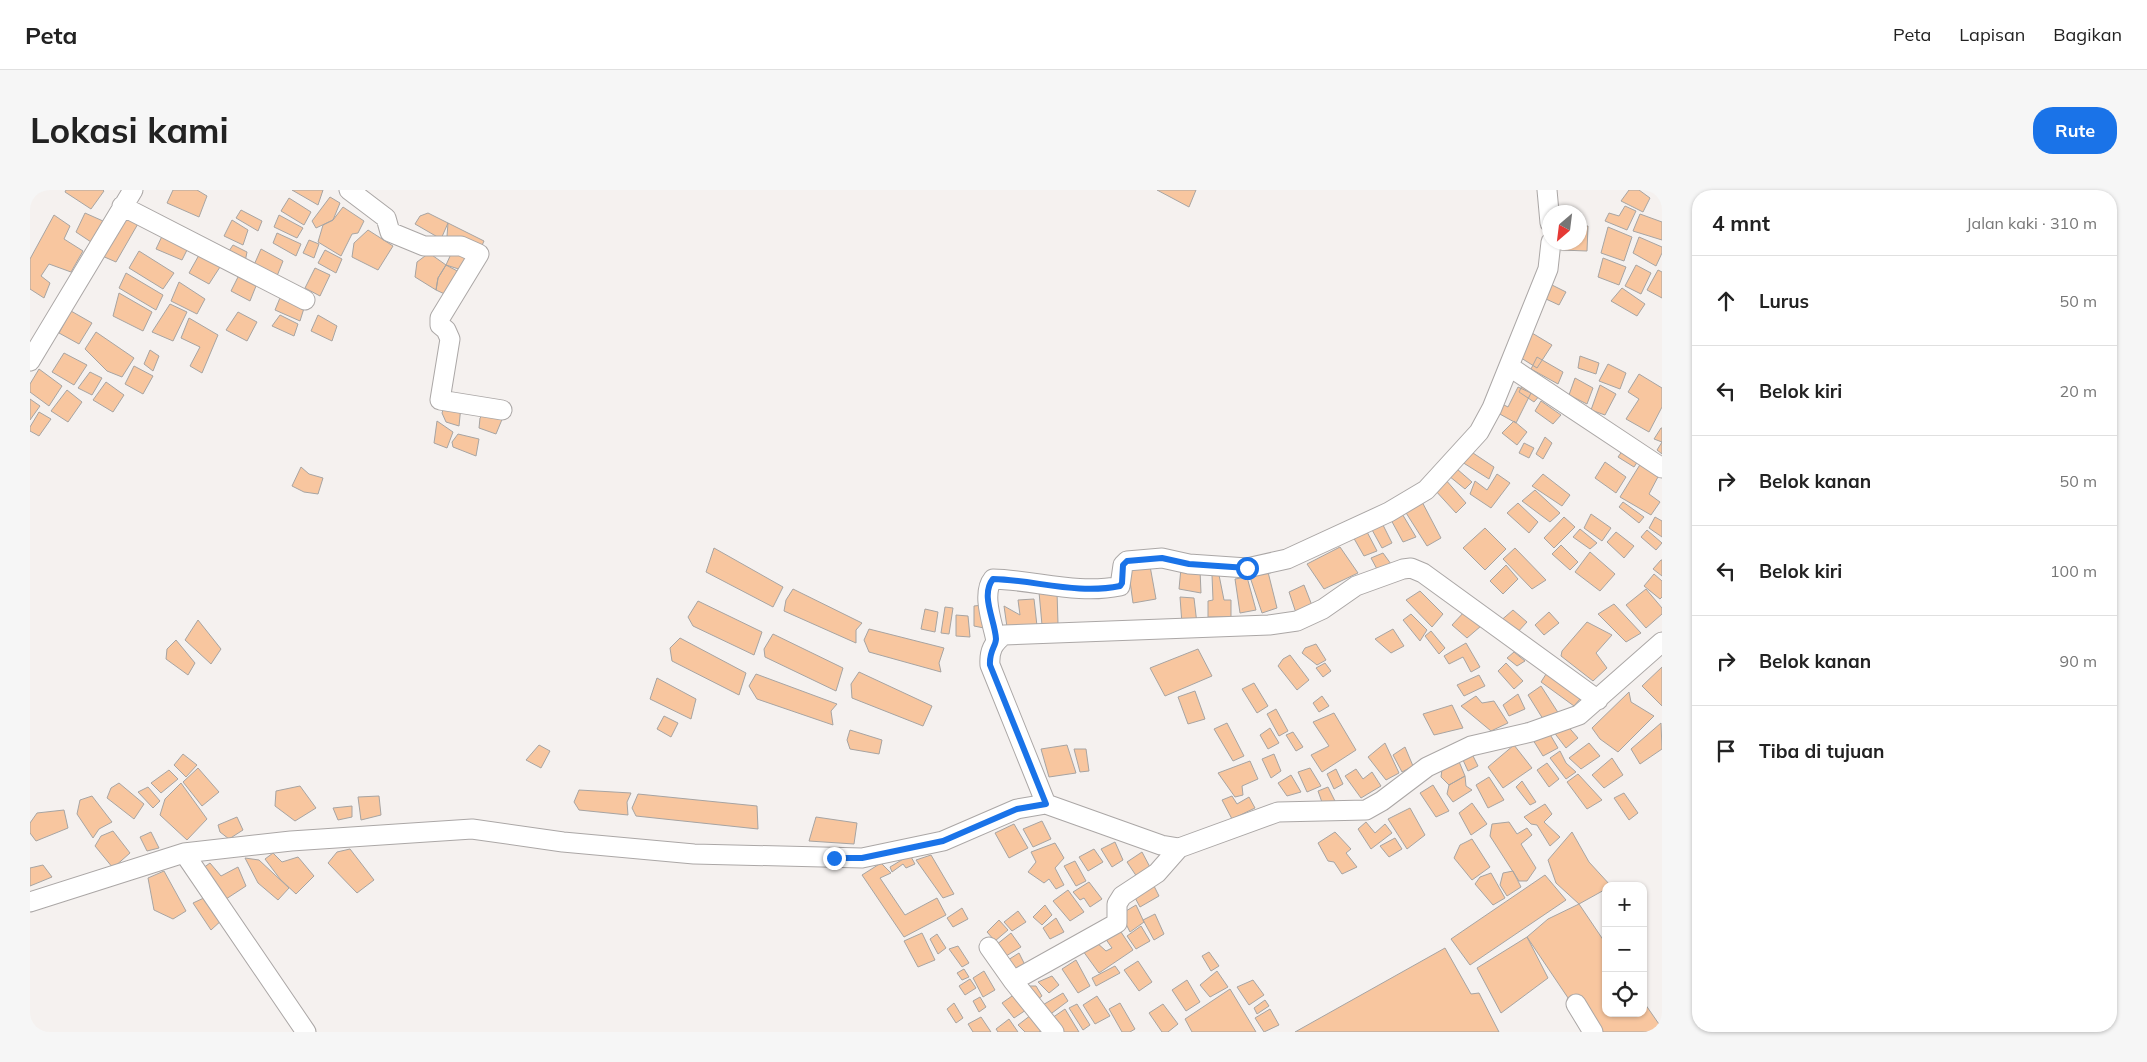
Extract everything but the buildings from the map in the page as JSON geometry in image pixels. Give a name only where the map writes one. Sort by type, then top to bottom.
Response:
[{"type":"street","points":[[30,361],[133,190]]},
{"type":"street","points":[[349,190],[386,218],[390,232],[424,246],[461,246],[479,254],[440,318],[440,325],[446,330],[450,339],[440,400],[502,410]]},
{"type":"street","points":[[1547,190],[1548,205]]},
{"type":"street","points":[[122,206],[305,300]]},
{"type":"street","points":[[996,641],[988,597],[990,583],[993,579],[1059,588],[1111,588],[1120,586],[1122,583],[1123,565],[1127,561],[1162,558],[1189,564],[1247,568],[1287,559],[1389,512],[1426,490],[1478,432],[1492,408],[1548,269],[1550,250]]},
{"type":"street","points":[[1510,367],[1662,468]]},
{"type":"street","points":[[1046,804],[990,665],[989,656],[996,641],[1004,635],[1269,625],[1297,621],[1323,609],[1356,586],[1403,569],[1411,568],[1430,578],[1598,700]]},
{"type":"street","points":[[1013,981],[1118,923],[1118,904],[1122,896],[1157,873],[1180,848],[1278,812],[1366,810],[1382,802],[1427,767],[1471,746],[1540,729],[1579,715],[1662,642]]},
{"type":"street","points":[[30,902],[184,853],[290,841],[472,829],[563,842],[694,854],[862,858],[943,841],[1017,809],[1046,804],[1161,845],[1180,848]]},
{"type":"street","points":[[184,853],[306,1032]]},
{"type":"street","points":[[989,947],[1013,981],[1054,1032]]},
{"type":"street","points":[[1576,1004],[1594,1032]]},
{"type":"route","points":[[834,858],[862,858],[943,841],[1017,809],[1046,804],[990,665],[989,656],[996,641],[988,597],[990,583],[993,579],[1059,588],[1111,588],[1120,586],[1122,583],[1123,565],[1127,561],[1162,558],[1189,564],[1247,568]]}]
